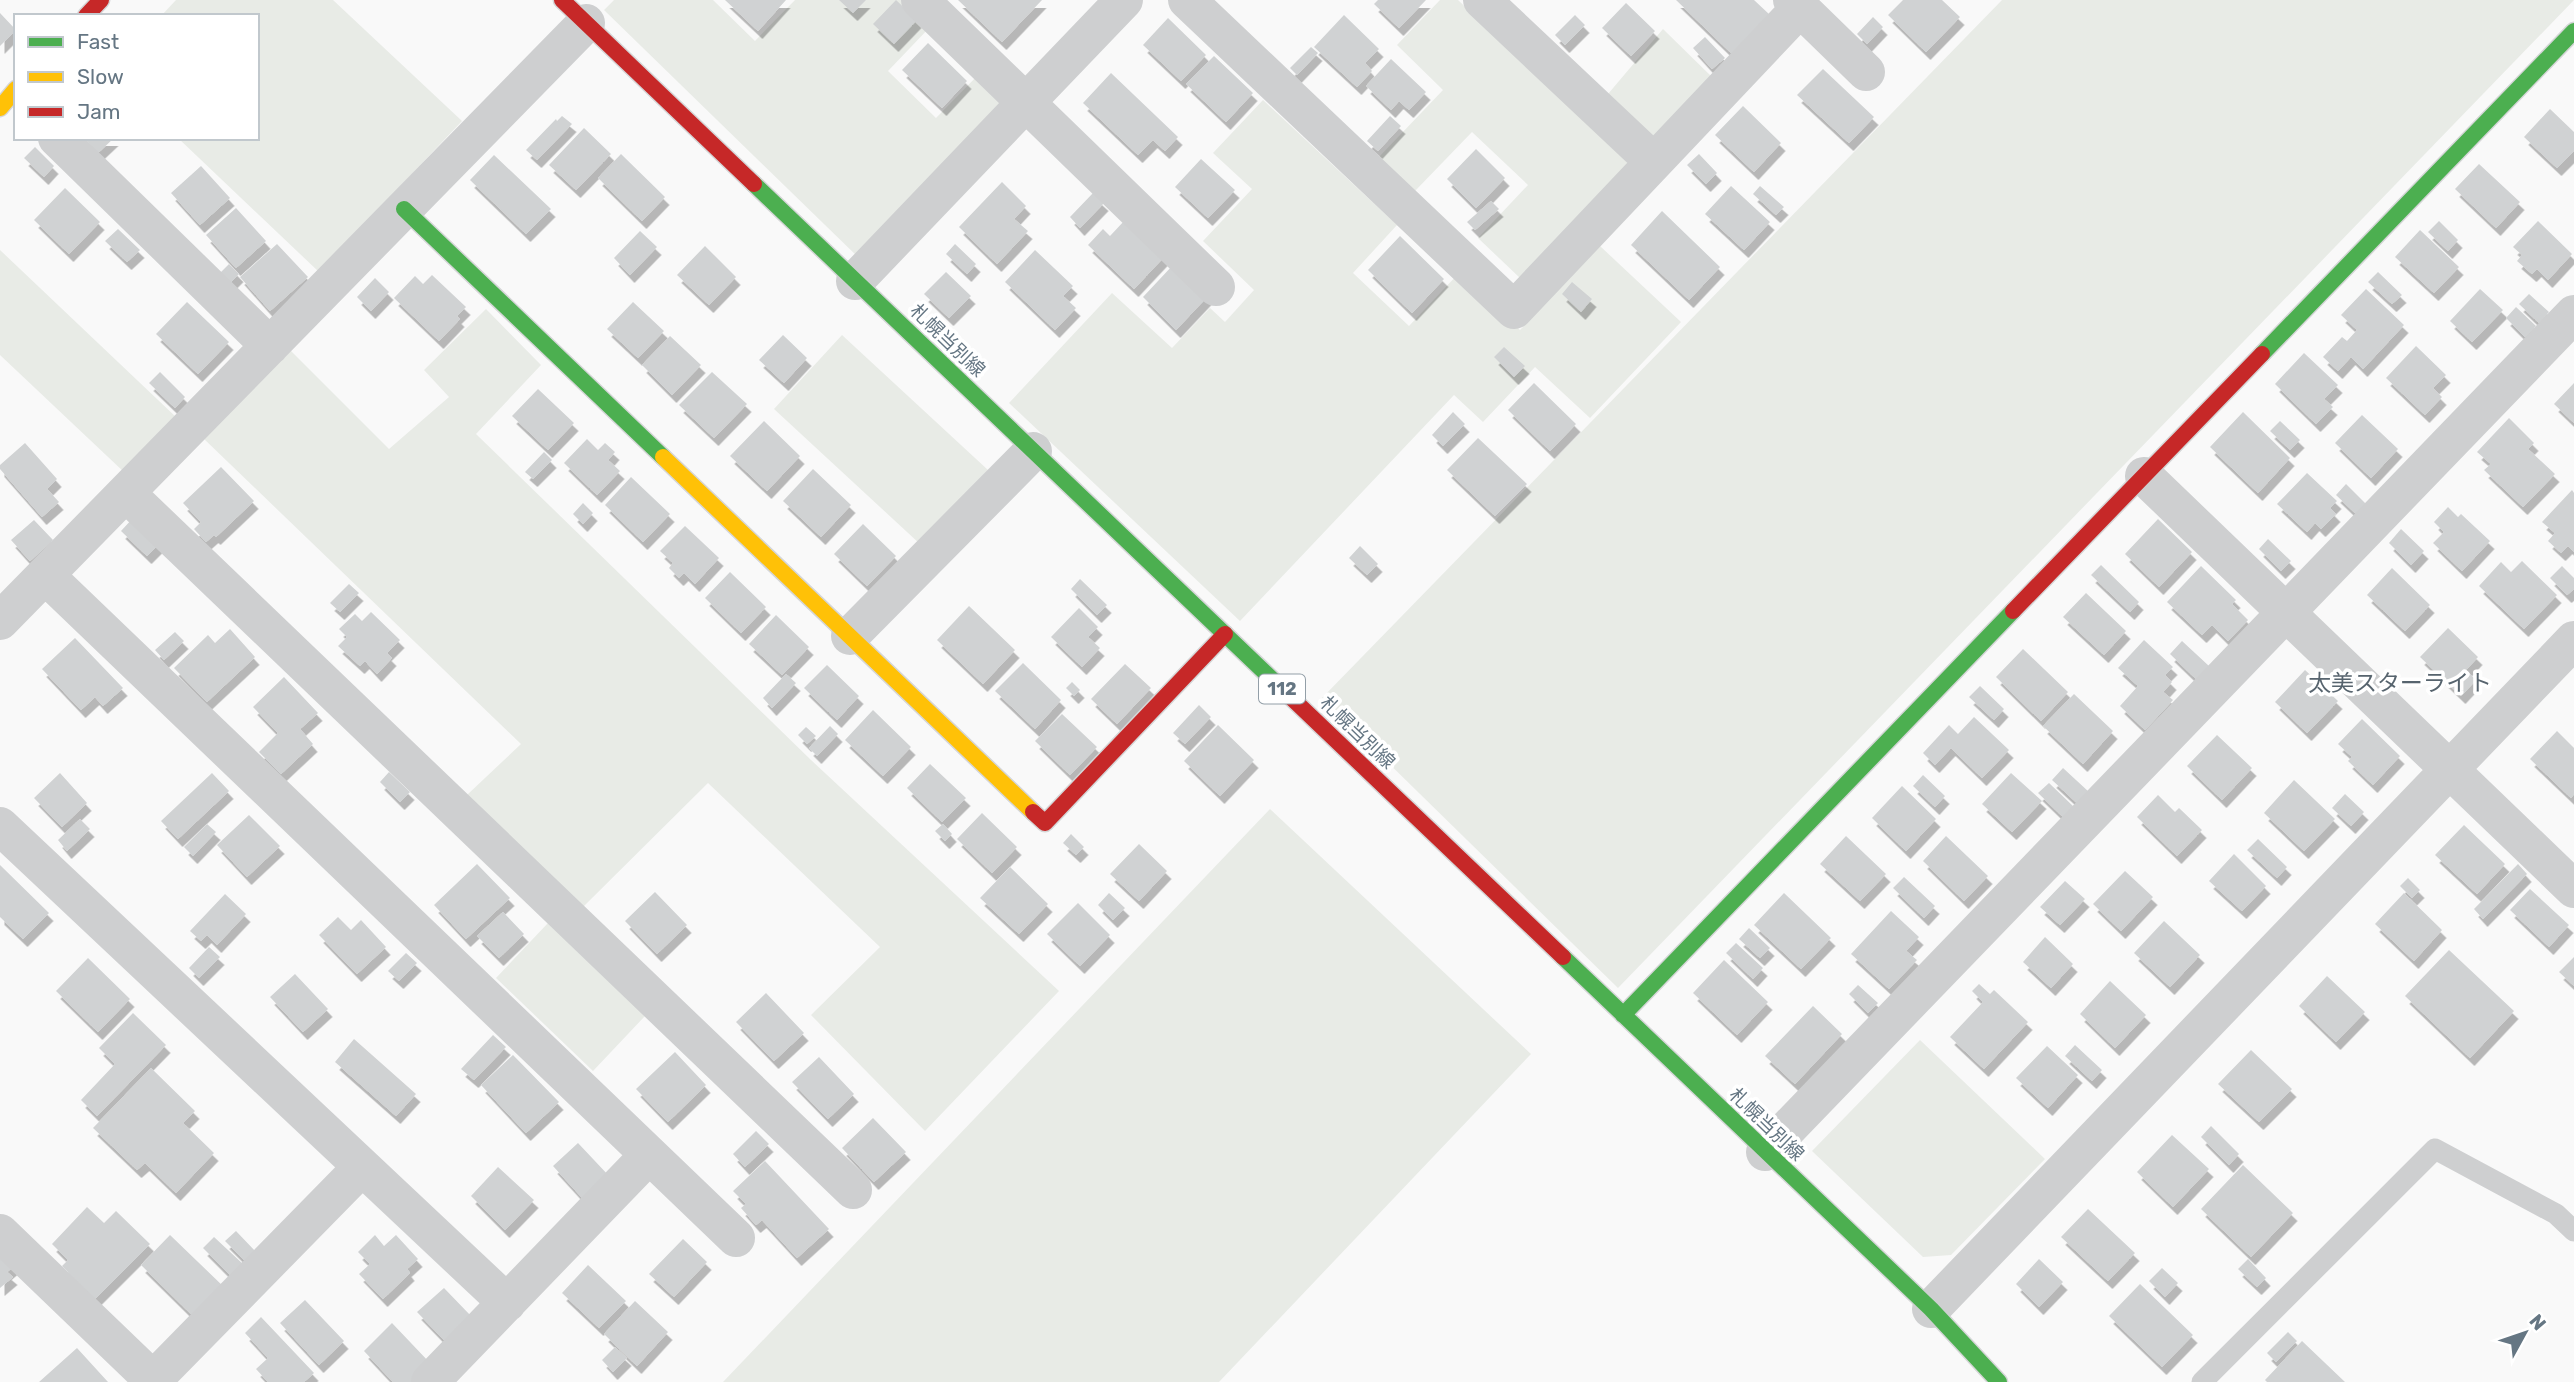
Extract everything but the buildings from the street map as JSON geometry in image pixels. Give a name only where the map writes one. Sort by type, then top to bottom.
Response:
[{"type":"street","points":[[88,14],[101,0]]},
{"type":"street","points":[[920,0],[1216,287]]},
{"type":"street","points":[[855,281],[1124,0]]},
{"type":"street","points":[[1187,0],[1514,310],[1654,162],[1796,4],[1866,72]]},
{"type":"street","points":[[1482,0],[1654,162]]},
{"type":"street","points":[[0,621],[404,209],[574,8]]},
{"type":"street","name":"札幌当別線","points":[[574,8],[855,281],[1931,1310],[1999,1382]]},
{"type":"street","points":[[1623,1015],[2574,31]]},
{"type":"street","points":[[59,140],[270,346]]},
{"type":"street","points":[[404,209],[1045,823],[1225,634]]},
{"type":"street","points":[[1765,1152],[2574,314]]},
{"type":"street","points":[[850,636],[1033,451]]},
{"type":"street","points":[[2144,476],[2574,889]]},
{"type":"street","points":[[126,493],[853,1190]]},
{"type":"street","points":[[46,575],[736,1238]]},
{"type":"street","points":[[1931,1310],[2574,640]]},
{"type":"street","points":[[0,826],[507,1303]]},
{"type":"street","points":[[430,1382],[649,1155]]},
{"type":"street","points":[[0,1233],[154,1381],[362,1168]]},
{"type":"lane","points":[[2202,1382],[2435,1149],[2556,1214],[2574,1231]]},
{"type":"shaded area","points":[[176,0],[333,0],[462,121],[319,272],[180,140],[259,140],[259,14],[163,14]]},
{"type":"shaded area","points":[[614,0],[713,0],[755,41],[795,0],[904,0],[931,26],[888,71],[936,118],[980,73],[1011,103],[860,259],[604,10]]},
{"type":"shaded area","points":[[1440,0],[1458,0],[1629,164],[1520,278],[1478,238],[1528,185],[1472,132],[1415,191],[1379,157],[1443,90],[1397,45]]},
{"type":"shaded area","points":[[2002,0],[2574,0],[1618,988],[1322,698]]},
{"type":"shaded area","points":[[1663,29],[1713,78],[1652,138],[1608,94]]},
{"type":"shaded area","points":[[1263,100],[1397,225],[1353,273],[1409,326],[1459,273],[1520,330],[1600,246],[1681,322],[1590,418],[1535,367],[1483,422],[1454,395],[1240,621],[1009,403],[1112,293],[1172,348],[1210,308],[1225,322],[1254,290],[1203,241],[1252,189],[1213,153]]},
{"type":"shaded area","points":[[0,250],[177,418],[125,473],[0,355]]},
{"type":"shaded area","points":[[486,309],[541,365],[476,434],[811,760],[1059,991],[925,1131],[811,1015],[880,947],[708,783],[581,909],[467,795],[521,744],[203,438],[290,350],[389,449],[449,397],[424,370]]},
{"type":"shaded area","points":[[842,335],[988,470],[920,544],[774,409]]},
{"type":"shaded area","points":[[1270,809],[1531,1054],[1219,1382],[723,1382]]},
{"type":"shaded area","points":[[548,923],[645,1016],[593,1071],[496,978]]},
{"type":"shaded area","points":[[1920,1040],[2045,1159],[1951,1255],[1923,1257],[1812,1151]]},
{"type":"traffic: fast","points":[[2262,354],[2574,31]]},
{"type":"traffic: fast","points":[[754,184],[1278,685]]},
{"type":"traffic: fast","points":[[404,209],[663,457]]},
{"type":"traffic: fast","points":[[1623,1015],[2013,611]]},
{"type":"traffic: fast","points":[[1563,957],[1931,1309],[1999,1382]]},
{"type":"traffic: slow","points":[[0,108],[14,91]]},
{"type":"traffic: slow","points":[[663,457],[1033,812]]},
{"type":"traffic: jam","points":[[88,14],[101,0]]},
{"type":"traffic: jam","points":[[562,0],[754,184]]},
{"type":"traffic: jam","points":[[2013,611],[2262,354]]},
{"type":"traffic: jam","points":[[1033,812],[1045,823],[1225,634]]},
{"type":"traffic: jam","points":[[1278,685],[1563,957]]},
{"type":"district","name":"太美スターライト","points":[[2400,683]]}]
